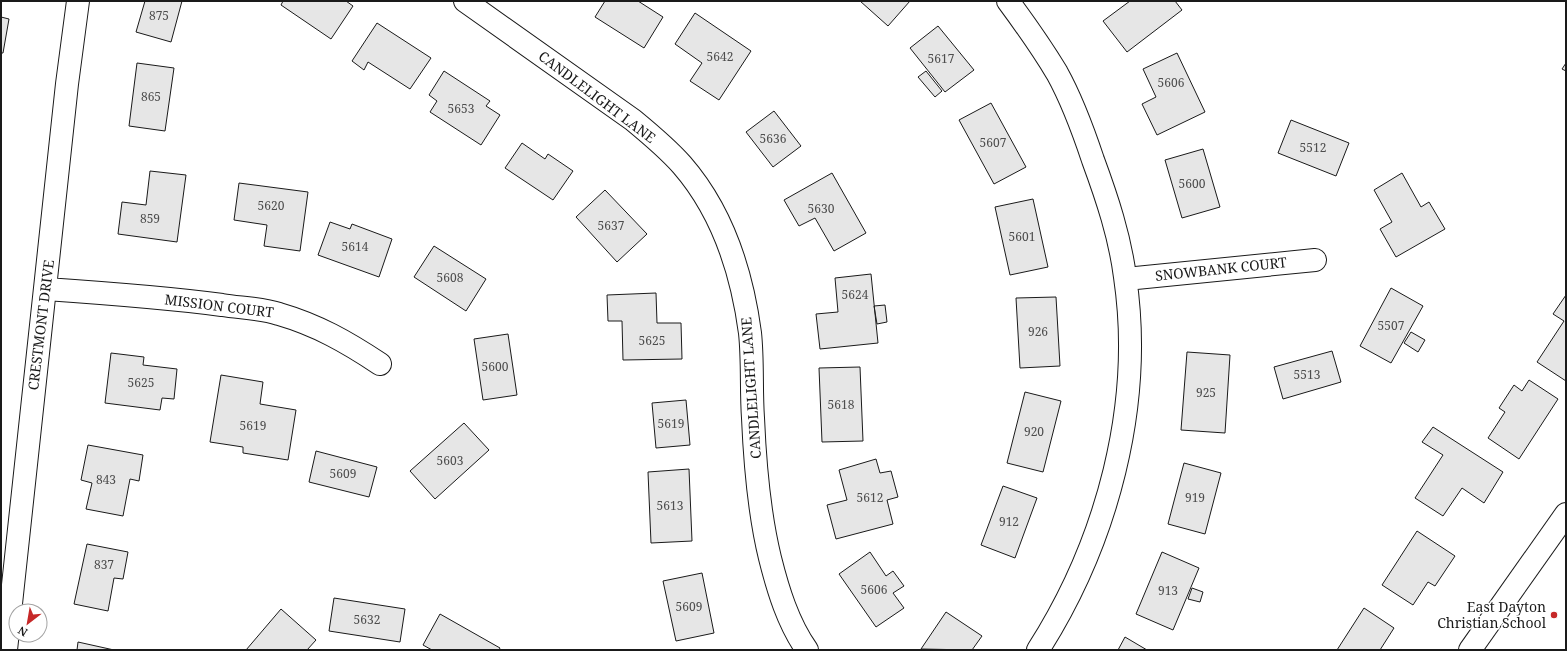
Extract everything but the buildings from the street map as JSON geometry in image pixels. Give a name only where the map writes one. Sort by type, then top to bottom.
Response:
[{"type":"street","name":"CRESTMONT DRIVE","points":[[6,650],[66,92],[78,1]]},
{"type":"street","name":"CANDLELIGHT LANE","points":[[466,1],[633,120],[656,139],[682,165],[711,206],[732,254],[744,294],[750,335],[753,419],[760,510],[766,540],[776,583],[792,625],[807,650]]},
{"type":"street","points":[[1008,1],[1032,33],[1057,74],[1078,117],[1108,200],[1120,246],[1126,278],[1130,325],[1129,377],[1122,430],[1112,482],[1097,528],[1077,578],[1052,627],[1038,650]]},
{"type":"street","name":"SNOWBANK COURT","points":[[1126,278],[1315,260]]},
{"type":"street","name":"MISSION COURT","points":[[46,289],[124,294],[200,302],[278,313],[314,326],[348,342],[380,364]]},
{"type":"street","points":[[1470,650],[1566,514]]},
{"type":"place","name":"East Dayton Christian School","points":[[1554,615]]}]
